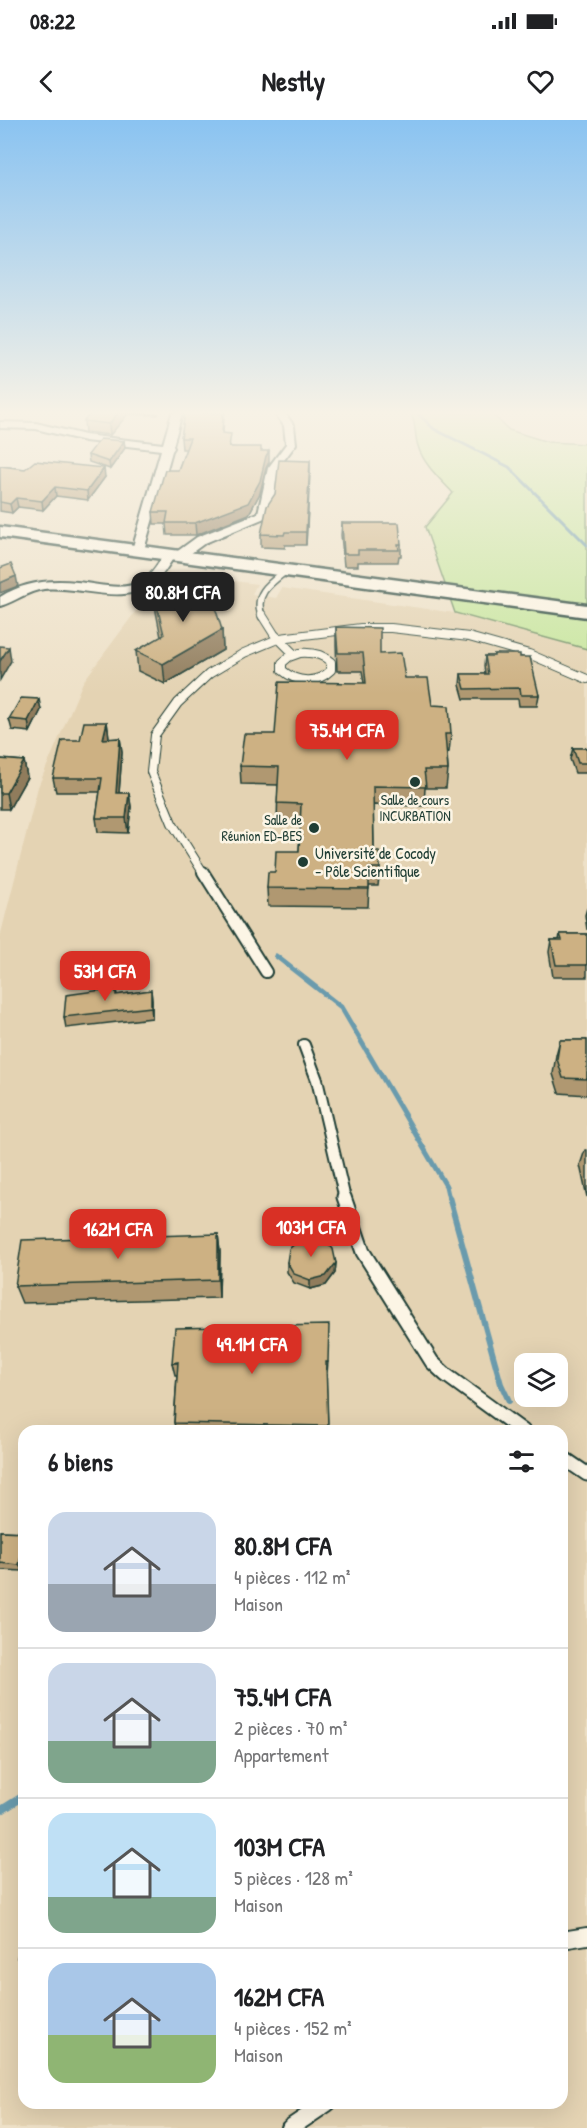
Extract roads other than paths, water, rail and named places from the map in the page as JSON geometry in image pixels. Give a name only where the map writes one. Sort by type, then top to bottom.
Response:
[{"type":"main road","points":[[0,532],[587,611]]},
{"type":"street","points":[[138,550],[151,507]]},
{"type":"street","points":[[0,602],[26,588],[51,584],[118,590],[138,587],[151,580],[175,555],[201,540],[263,515],[267,507]]},
{"type":"lane","points":[[287,570],[263,591],[258,606],[261,615],[294,654]]},
{"type":"lane","points":[[266,972],[172,823],[152,772],[155,735],[178,703],[209,674],[244,653],[280,638],[361,627],[429,631],[469,637],[529,654],[587,679]]},
{"type":"lane","points":[[306,652],[324,656],[331,662],[331,670],[320,678],[307,680],[294,678],[285,673],[281,666],[285,659],[294,654],[306,652]]},
{"type":"lane","points":[[304,1045],[318,1080],[339,1182],[363,1252],[432,1362],[446,1376],[515,1425]]},
{"type":"lane","points":[[568,1461],[587,1474]]},
{"type":"lane","points":[[568,1939],[587,1936]]},
{"type":"lane","points":[[290,2128],[314,2109]]},
{"type":"waterway","points":[[549,507],[587,545]]},
{"type":"waterway","points":[[276,956],[341,1007],[446,1186],[449,1199]]},
{"type":"waterway","points":[[449,1197],[501,1384],[509,1401]]},
{"type":"waterway","points":[[0,1811],[18,1800]]},
{"type":"place","name":"Salle de cours INCURBATION","points":[[415,782]]},
{"type":"place","name":"Salle de Réunion ED-BES","points":[[314,828]]},
{"type":"place","name":"Université de Cocody - Pôle Scientifique","points":[[303,862]]}]
